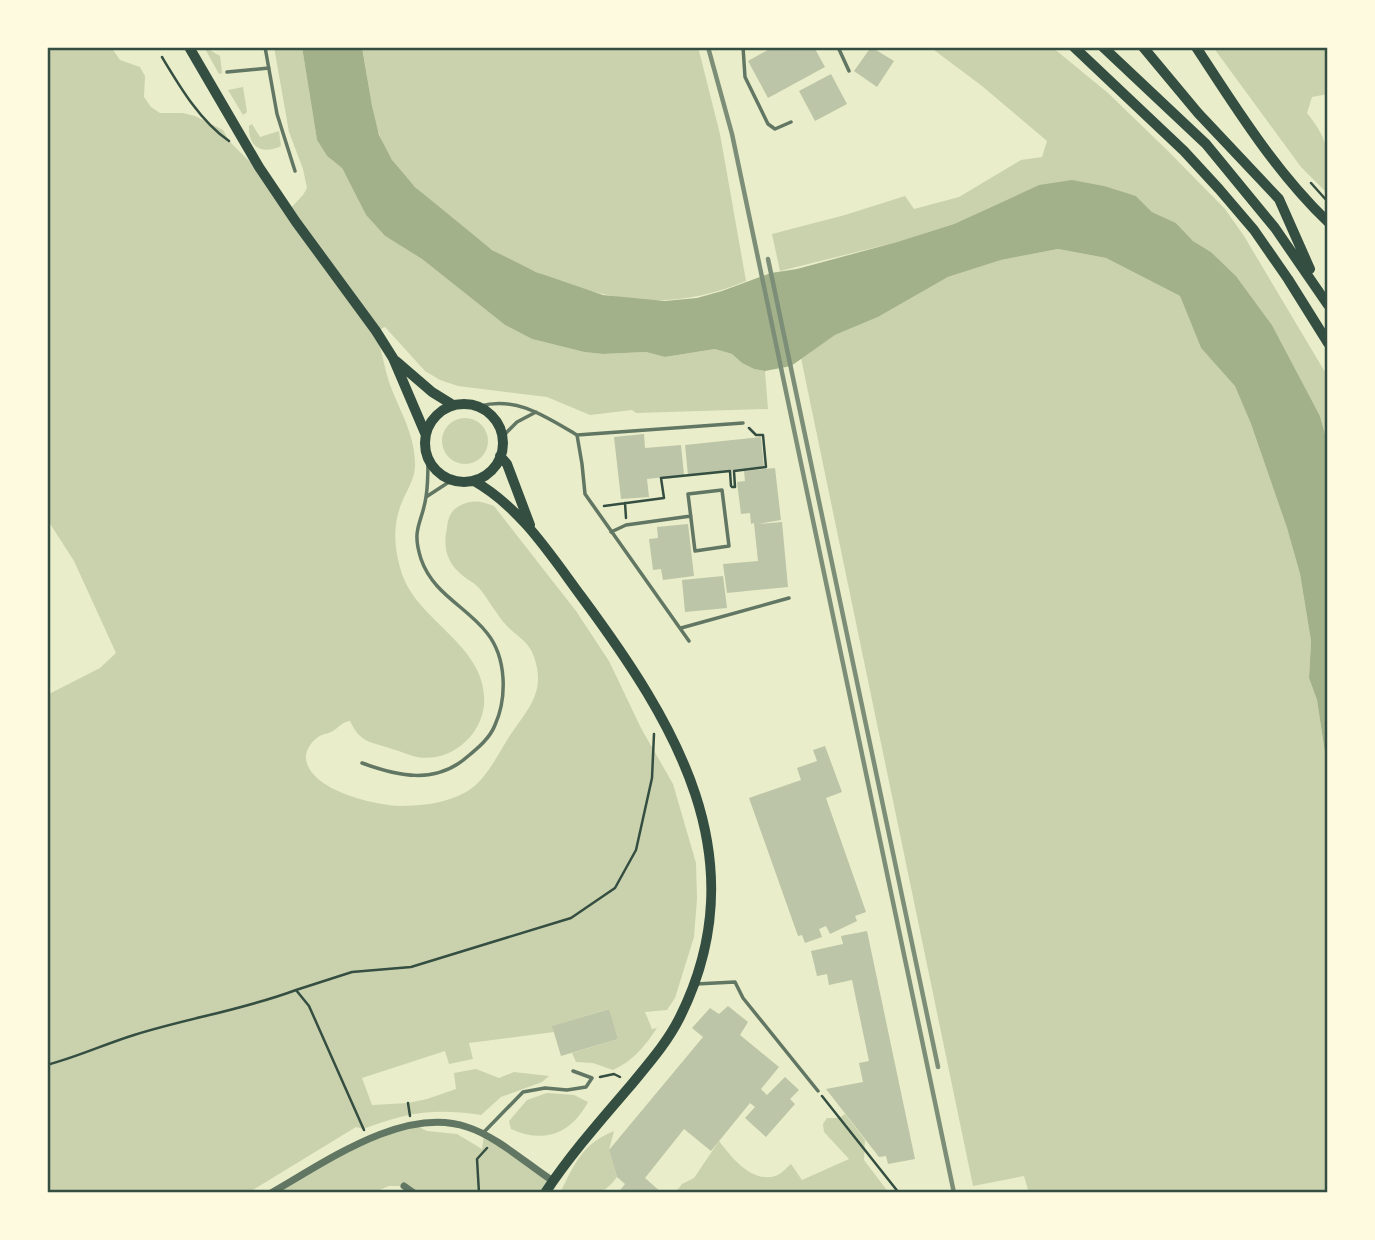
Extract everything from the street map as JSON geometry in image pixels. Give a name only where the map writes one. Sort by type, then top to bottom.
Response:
[{"type":"main road","points":[[189,47],[248,148],[296,222],[393,358],[425,433],[428,459],[436,471],[452,480],[474,481],[487,475],[498,463],[503,436],[499,423],[480,406],[466,403],[440,411],[425,433]]},
{"type":"main road","points":[[1074,47],[1184,151],[1219,189],[1261,240],[1328,343]]},
{"type":"main road","points":[[1103,47],[1206,144],[1275,228],[1328,304]]},
{"type":"main road","points":[[1143,47],[1198,113],[1279,199],[1321,293]]},
{"type":"main road","points":[[1196,47],[1257,137],[1306,200],[1328,222]]},
{"type":"main road","points":[[393,358],[432,392],[453,405]]},
{"type":"main road","points":[[500,456],[507,464],[531,529]]},
{"type":"main road","points":[[474,481],[493,492],[531,529],[628,660],[658,708],[696,791],[707,834],[711,872],[710,916],[705,946],[681,1017],[663,1048],[552,1181],[545,1193]]},
{"type":"street","points":[[271,1193],[369,1139],[411,1123],[434,1121],[468,1127],[482,1134],[552,1181]]},
{"type":"street","points":[[404,1186],[414,1193]]},
{"type":"lane","points":[[265,47],[281,131],[295,171]]},
{"type":"lane","points":[[838,47],[849,71]]},
{"type":"lane","points":[[743,49],[745,77],[768,124],[775,129],[790,122]]},
{"type":"lane","points":[[228,72],[269,68]]},
{"type":"lane","points":[[480,406],[493,403],[538,411],[577,436],[745,424]]},
{"type":"lane","points":[[503,436],[517,422],[538,411]]},
{"type":"lane","points":[[577,436],[584,494],[689,641]]},
{"type":"lane","points":[[362,763],[392,774],[416,776],[443,772],[480,747],[495,727],[502,702],[504,677],[488,634],[444,595],[432,581],[422,561],[417,543],[417,523],[426,497],[428,459]]},
{"type":"lane","points":[[426,497],[452,480]]},
{"type":"lane","points":[[722,490],[729,546],[695,551],[691,516],[688,494],[722,490]]},
{"type":"lane","points":[[610,533],[626,525],[691,516]]},
{"type":"lane","points":[[681,628],[789,598]]},
{"type":"lane","points":[[694,984],[735,982],[743,998],[818,1091]]},
{"type":"lane","points":[[482,1134],[523,1092],[545,1088],[578,1090],[586,1087],[592,1078],[573,1071]]},
{"type":"path","points":[[162,57],[181,88],[219,134],[237,146],[248,148]]},
{"type":"path","points":[[722,490],[735,487],[734,471],[766,467],[762,435],[756,435],[745,424]]},
{"type":"path","points":[[594,508],[664,498],[661,478],[730,471],[732,488]]},
{"type":"path","points":[[47,1065],[134,1035],[266,1001],[352,972],[411,967],[572,918],[615,888],[636,850],[652,778],[658,708]]},
{"type":"path","points":[[296,990],[309,1006],[318,1032],[369,1139]]},
{"type":"path","points":[[592,1078],[614,1074],[632,1083]]},
{"type":"path","points":[[818,1091],[900,1193]]},
{"type":"path","points":[[480,1193],[477,1159],[493,1141]]},
{"type":"shaded area","points":[[47,47],[111,47],[120,60],[140,67],[145,76],[144,97],[151,107],[160,113],[195,116],[223,130],[229,141],[255,167],[289,210],[307,188],[289,132],[274,47],[302,47],[317,140],[327,156],[342,168],[366,215],[385,236],[422,259],[505,325],[532,339],[584,352],[646,352],[665,357],[715,349],[732,354],[754,369],[765,371],[768,409],[636,413],[632,410],[590,415],[547,397],[458,386],[440,380],[425,371],[385,327],[376,331],[389,382],[409,431],[414,451],[414,473],[395,529],[399,565],[410,591],[422,607],[476,667],[483,685],[484,705],[482,717],[470,737],[451,752],[441,756],[417,757],[372,743],[358,734],[350,721],[315,739],[306,759],[310,770],[319,779],[344,794],[374,803],[400,806],[451,799],[473,787],[486,773],[529,707],[538,680],[534,657],[529,647],[503,621],[479,588],[452,565],[447,553],[446,535],[453,510],[472,502],[494,506],[576,611],[609,661],[641,728],[673,784],[696,863],[694,937],[675,998],[667,1010],[645,1012],[652,1029],[657,1028],[638,1052],[613,1070],[593,1063],[576,1062],[572,1053],[618,1039],[608,1009],[553,1026],[554,1032],[469,1043],[473,1059],[449,1064],[445,1051],[362,1078],[372,1105],[408,1103],[456,1089],[454,1073],[476,1069],[499,1078],[514,1072],[549,1076],[542,1082],[501,1097],[481,1115],[421,1113],[363,1129],[356,1127],[248,1193],[47,1193],[47,695],[100,668],[116,653],[74,561],[47,519]]},
{"type":"shaded area","points":[[204,47],[210,47],[210,50],[220,56],[222,73],[219,74]]},
{"type":"shaded area","points":[[302,47],[362,47],[379,135],[392,160],[415,187],[492,250],[536,272],[603,295],[665,301],[697,298],[771,273],[797,269],[897,242],[954,224],[1039,185],[1072,180],[1136,196],[1152,212],[1176,223],[1193,241],[1211,252],[1236,276],[1272,325],[1320,416],[1328,445],[1328,773],[1317,700],[1309,678],[1311,641],[1300,574],[1287,528],[1235,386],[1201,348],[1180,296],[1106,258],[1058,249],[1001,260],[948,277],[878,317],[835,335],[791,366],[765,371],[754,369],[732,354],[715,349],[665,357],[646,352],[603,354],[532,339],[505,325],[422,259],[385,236],[366,215],[342,168],[327,156],[317,140]]},
{"type":"shaded area","points":[[362,47],[698,47],[720,134],[746,281],[721,290],[672,300],[623,298],[549,277],[498,253],[424,195],[392,160],[375,120]]},
{"type":"shaded area","points":[[930,47],[1052,47],[1108,93],[1168,151],[1225,209],[1328,377],[1328,445],[1320,416],[1272,325],[1236,276],[1211,252],[1193,241],[1176,223],[1152,212],[1136,196],[1039,185],[954,224],[897,242],[780,271],[772,234],[905,196],[914,209],[959,197],[1021,160],[1042,157],[1047,141],[982,86]]},
{"type":"shaded area","points":[[1213,47],[1328,47],[1328,94],[1312,97],[1307,113],[1325,142],[1328,194],[1301,167]]},
{"type":"shaded area","points":[[243,87],[247,112],[243,115],[228,90]]},
{"type":"shaded area","points":[[252,124],[260,137],[279,131],[281,146],[268,150],[258,148],[249,134],[249,126]]},
{"type":"shaded area","points":[[1058,249],[1106,258],[1180,296],[1201,348],[1235,385],[1287,528],[1300,574],[1311,641],[1309,678],[1317,700],[1328,773],[1328,1193],[1029,1193],[1024,1176],[973,1186],[801,358],[835,335],[878,317],[948,277],[1001,260]]},
{"type":"shaded area","points":[[465,418],[481,425],[488,441],[481,457],[465,464],[449,457],[442,441],[449,425]]},
{"type":"shaded area","points":[[547,1093],[574,1095],[588,1102],[573,1122],[556,1133],[535,1136],[511,1129],[509,1121],[527,1100]]},
{"type":"shaded area","points":[[845,1114],[865,1140],[864,1160],[889,1193],[675,1193],[682,1184],[694,1178],[719,1141],[744,1168],[760,1176],[778,1175],[791,1164],[802,1180],[849,1159],[824,1132],[823,1124],[827,1118],[839,1118]]},
{"type":"shaded area","points":[[411,1123],[427,1131],[457,1134],[482,1149],[484,1135],[553,1181],[545,1193],[414,1193],[404,1186],[389,1186],[372,1193],[271,1193],[369,1139]]},
{"type":"shaded area","points":[[614,1131],[609,1150],[617,1177],[611,1184],[592,1194],[560,1193],[587,1148]]},
{"type":"building","points":[[773,47],[814,47],[825,67],[768,98],[748,61]]},
{"type":"building","points":[[871,47],[894,61],[877,87],[854,71]]},
{"type":"building","points":[[831,74],[847,104],[815,121],[799,91]]},
{"type":"building","points":[[644,434],[645,448],[681,445],[684,475],[647,479],[649,497],[621,499],[614,437]]},
{"type":"building","points":[[761,437],[764,467],[688,475],[685,445]]},
{"type":"building","points":[[775,468],[781,520],[758,524],[782,522],[788,587],[727,593],[723,564],[758,561],[754,523],[751,524],[750,513],[741,514],[737,482],[745,481],[744,471]]},
{"type":"building","points":[[688,524],[694,576],[663,580],[661,569],[653,570],[649,539],[658,538],[657,527]]},
{"type":"building","points":[[723,576],[727,608],[685,612],[682,580]]},
{"type":"building","points":[[825,746],[842,792],[826,798],[866,912],[855,916],[857,921],[830,934],[826,926],[819,929],[822,937],[805,943],[802,935],[798,936],[749,798],[801,780],[797,768],[817,761],[813,750]]},
{"type":"building","points":[[867,931],[915,1159],[888,1164],[886,1156],[879,1157],[826,1089],[863,1082],[859,1063],[869,1061],[852,980],[829,985],[827,974],[817,976],[811,951],[843,944],[841,936]]},
{"type":"building","points":[[728,1006],[748,1022],[740,1035],[779,1067],[761,1089],[767,1095],[785,1077],[799,1090],[790,1099],[795,1104],[766,1137],[745,1118],[755,1107],[750,1103],[711,1151],[684,1129],[645,1178],[662,1193],[618,1193],[625,1184],[617,1177],[609,1150],[703,1037],[692,1028],[710,1008],[719,1014]]},
{"type":"building","points":[[609,1009],[618,1039],[561,1056],[552,1026]]},
{"type":"railway","points":[[708,47],[732,134],[954,1193]]},
{"type":"railway","points":[[768,259],[938,1067]]}]
